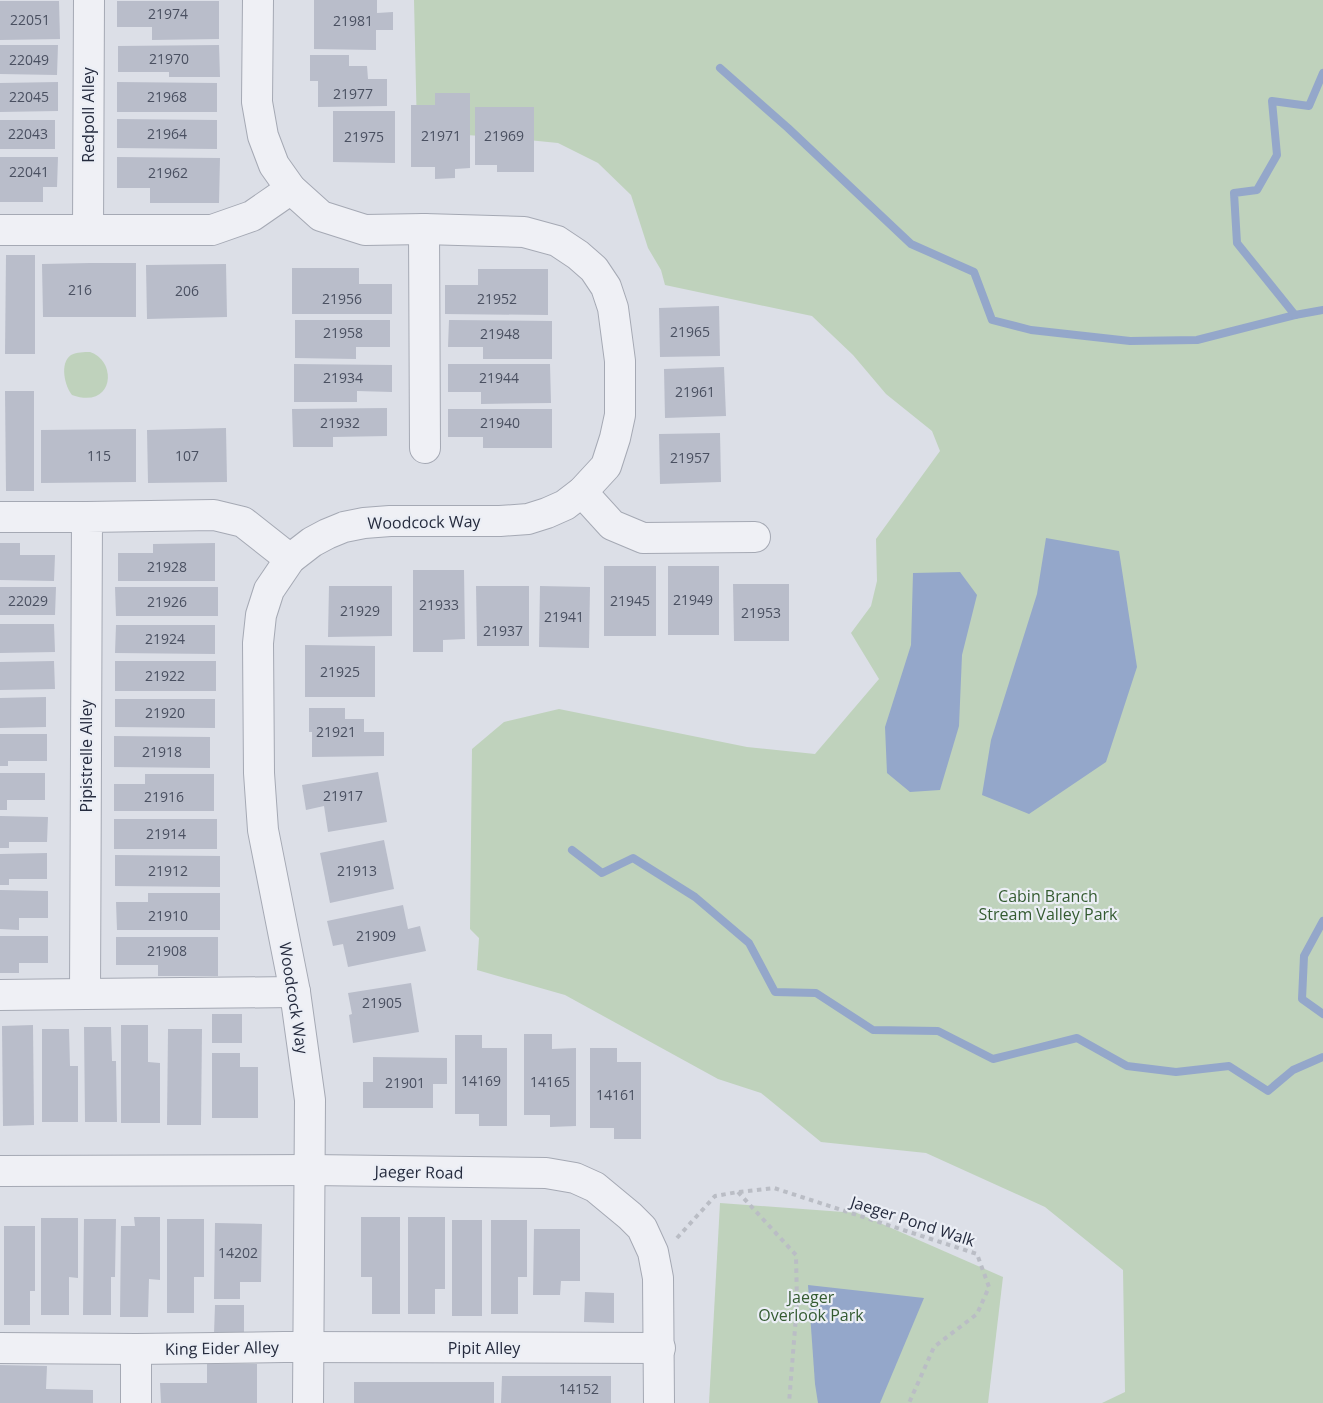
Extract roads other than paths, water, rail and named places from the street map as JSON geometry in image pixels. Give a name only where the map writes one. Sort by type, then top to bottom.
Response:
[{"type":"street","name":"Redpoll Alley","points":[[88,230],[89,0]]},
{"type":"street","name":"Woodcock Way","points":[[258,0],[257,102],[263,136],[274,165],[291,189],[321,216],[365,230],[524,232],[557,242],[578,255],[594,269],[606,287],[613,308],[620,361],[620,415],[606,466],[582,492],[565,505],[528,519],[390,521],[354,525],[327,534],[290,559],[269,590],[261,615],[258,644],[259,773],[263,830],[296,992],[310,1100],[308,1403]]},
{"type":"street","points":[[0,230],[212,230],[252,216],[291,189]]},
{"type":"street","points":[[424,229],[425,448]]},
{"type":"street","points":[[582,492],[612,525],[643,538],[755,537]]},
{"type":"street","points":[[0,518],[214,515],[243,522],[290,559]]},
{"type":"street","name":"Pipistrelle Alley","points":[[85,994],[87,517]]},
{"type":"street","points":[[0,995],[296,992]]},
{"type":"street","name":"Jaeger Road","points":[[0,1171],[310,1170],[546,1173],[575,1179],[595,1187],[630,1216],[642,1228],[654,1252],[658,1278],[659,1403]]},
{"type":"street","name":"Pipit Alley","points":[[308,1347],[660,1348]]},
{"type":"street","name":"King Eider Alley","points":[[0,1348],[308,1347]]},
{"type":"street","points":[[136,1349],[136,1403]]},
{"type":"water","points":[[1046,538],[1119,551],[1137,667],[1106,762],[1029,814],[982,795],[991,740],[1037,594]]},
{"type":"water","points":[[960,572],[977,595],[962,655],[959,726],[940,790],[910,792],[887,773],[885,727],[911,645],[913,573]]},
{"type":"water","points":[[808,1285],[924,1298],[880,1403],[818,1403]]},
{"type":"waterway","points":[[720,68],[788,128],[911,244],[974,272],[992,320],[1031,330],[1130,341],[1197,340],[1295,315]]},
{"type":"waterway","points":[[1323,73],[1309,106],[1272,101],[1277,155],[1257,190],[1234,193],[1237,243],[1295,315],[1323,310]]},
{"type":"waterway","points":[[572,850],[602,873],[633,858],[695,897],[749,943],[775,992],[816,993],[873,1030],[938,1031],[993,1059],[1077,1038],[1127,1066],[1176,1072],[1229,1066],[1268,1091],[1293,1070],[1323,1057]]},
{"type":"waterway","points":[[1323,921],[1304,956],[1302,999],[1323,1014]]},
{"type":"park label","name":"Cabin Branch Stream Valley Park","points":[[1048,905]]},
{"type":"park label","name":"Jaeger Overlook Park","points":[[811,1306]]}]
